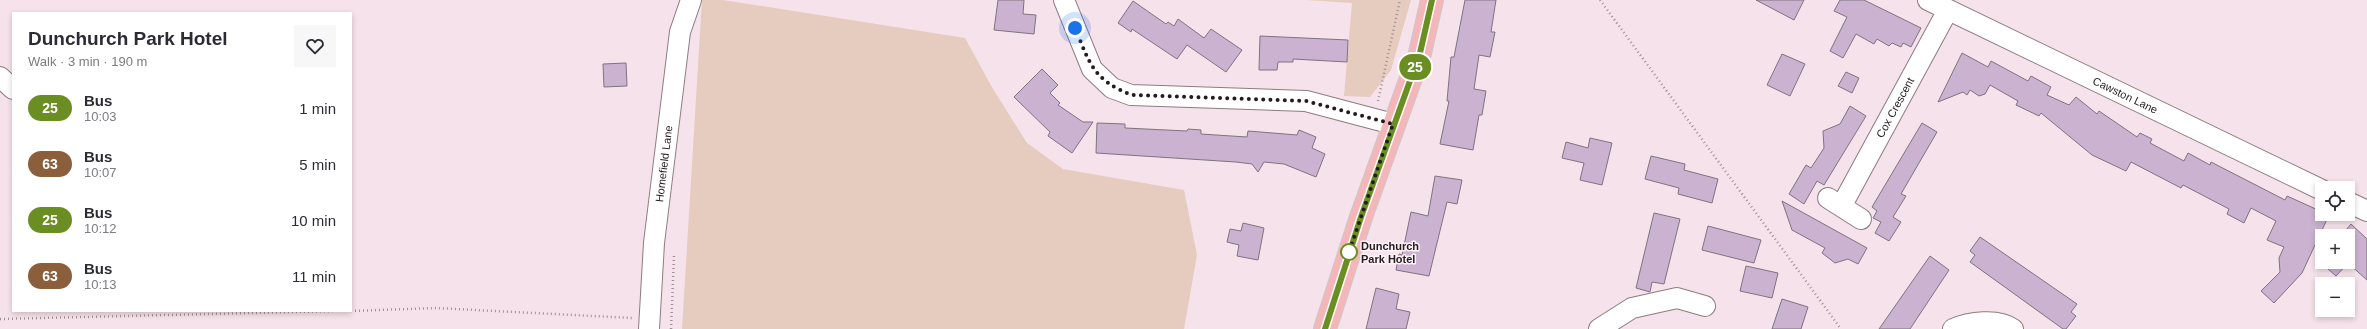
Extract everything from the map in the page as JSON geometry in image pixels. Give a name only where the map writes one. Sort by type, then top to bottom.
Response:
[{"type":"main road","points":[[1325,329],[1384,121],[1420,53],[1432,0]]},
{"type":"street","name":"Homefield Lane","points":[[649,324],[654,243],[680,32],[691,0]]},
{"type":"street","points":[[1064,0],[1092,69],[1112,88],[1132,95],[1306,101],[1384,121]]},
{"type":"street","name":"Cawston Lane","points":[[1928,0],[2252,158],[2315,187]]},
{"type":"street","name":"Cox Crescent","points":[[1860,218],[1835,202],[1948,10]]},
{"type":"street","points":[[0,77],[12,88]]},
{"type":"street","points":[[2355,205],[2367,211]]},
{"type":"street","points":[[1599,329],[1632,308],[1677,298],[1705,306]]},
{"type":"street","points":[[1953,329],[1967,323],[2007,324],[2013,329]]},
{"type":"path","points":[[1384,121],[1400,0]]},
{"type":"path","points":[[1600,0],[1841,329]]},
{"type":"path","points":[[352,311],[436,308],[649,324]]},
{"type":"path","points":[[0,319],[294,312]]},
{"type":"shaded area","points":[[702,0],[723,0],[965,38],[993,89],[1027,143],[1063,169],[1184,190],[1197,255],[1184,329],[682,329]]},
{"type":"shaded area","points":[[1306,0],[1411,0],[1391,70],[1370,97],[1344,96],[1352,3]]},
{"type":"building","points":[[998,0],[1024,0],[1023,14],[1036,15],[1034,34],[994,30]]},
{"type":"building","points":[[1465,0],[1496,0],[1491,32],[1495,32],[1490,57],[1479,55],[1474,89],[1486,91],[1482,115],[1479,115],[1473,150],[1440,144],[1449,101],[1447,101],[1451,57],[1454,57]]},
{"type":"building","points":[[1756,0],[1804,0],[1794,20]]},
{"type":"building","points":[[1840,0],[1864,0],[1921,28],[1911,47],[1903,43],[1901,47],[1892,43],[1889,46],[1877,39],[1874,44],[1856,34],[1843,58],[1830,51],[1847,17],[1834,11]]},
{"type":"building","points":[[1133,1],[1166,24],[1168,22],[1174,26],[1178,19],[1204,38],[1211,29],[1242,50],[1226,72],[1187,45],[1177,59],[1132,29],[1131,32],[1118,23]]},
{"type":"building","points":[[1260,36],[1348,40],[1347,62],[1293,59],[1293,62],[1278,62],[1277,70],[1259,70]]},
{"type":"building","points":[[1962,53],[1988,67],[1991,61],[2028,81],[2031,76],[2051,87],[2047,95],[2069,105],[2076,97],[2097,114],[2099,111],[2137,137],[2140,133],[2152,139],[2150,143],[2184,161],[2188,153],[2210,165],[2211,162],[2285,200],[2287,196],[2315,209],[2315,221],[2326,221],[2322,229],[2315,229],[2315,245],[2302,273],[2274,303],[2261,291],[2280,272],[2279,258],[2284,247],[2267,240],[2276,221],[2251,208],[2244,223],[2227,214],[2229,209],[2183,185],[2181,188],[2131,162],[2126,171],[2092,155],[2041,113],[2039,116],[2016,105],[2018,101],[1990,85],[1985,94],[1979,96],[1970,90],[1967,95],[1963,92],[1938,102]]},
{"type":"building","points":[[1782,54],[1805,64],[1790,96],[1767,85]]},
{"type":"building","points":[[626,63],[627,86],[604,87],[603,64]]},
{"type":"building","points":[[1042,69],[1058,85],[1050,93],[1060,103],[1058,105],[1083,122],[1093,122],[1072,153],[1048,136],[1050,132],[1014,97]]},
{"type":"building","points":[[1846,72],[1859,78],[1852,93],[1838,86]]},
{"type":"building","points":[[1850,106],[1866,116],[1824,185],[1817,181],[1804,204],[1789,194],[1806,165],[1811,168],[1824,148],[1823,131],[1840,124]]},
{"type":"building","points":[[1097,123],[1125,124],[1125,128],[1187,131],[1188,129],[1201,130],[1201,134],[1247,137],[1248,131],[1297,135],[1299,130],[1316,137],[1312,148],[1325,154],[1316,177],[1284,164],[1264,162],[1258,172],[1252,164],[1236,162],[1096,153]]},
{"type":"building","points":[[1922,123],[1937,132],[1901,194],[1906,196],[1893,217],[1901,222],[1889,241],[1875,233],[1881,222],[1873,218],[1877,211],[1872,207]]},
{"type":"building","points":[[1590,138],[1612,143],[1602,185],[1580,180],[1584,163],[1562,158],[1566,142],[1588,148]]},
{"type":"building","points":[[1651,156],[1685,164],[1684,170],[1718,179],[1712,203],[1678,194],[1679,188],[1645,179]]},
{"type":"building","points":[[1435,176],[1462,180],[1457,204],[1447,202],[1429,276],[1396,270],[1399,254],[1402,255],[1411,212],[1428,216]]},
{"type":"building","points":[[1782,201],[1867,248],[1858,264],[1848,259],[1835,263],[1822,253],[1825,248],[1792,230]]},
{"type":"building","points":[[1654,213],[1680,219],[1664,284],[1652,282],[1650,292],[1636,288]]},
{"type":"building","points":[[1243,223],[1264,228],[1258,260],[1237,256],[1239,245],[1227,242],[1230,229],[1241,231]]},
{"type":"building","points":[[2351,224],[2367,239],[2367,280],[2355,269],[2355,229],[2347,229]]},
{"type":"building","points":[[1708,226],[1761,240],[1754,263],[1702,250]]},
{"type":"building","points":[[1980,237],[2077,304],[2071,312],[2076,316],[2066,329],[2063,329],[1970,262],[1975,255],[1970,251]]},
{"type":"building","points":[[1930,256],[1949,270],[1910,329],[1879,329]]},
{"type":"building","points":[[1746,266],[1778,273],[1772,298],[1740,291]]},
{"type":"building","points":[[2328,269],[2342,269],[2336,276]]},
{"type":"building","points":[[1376,288],[1399,294],[1396,309],[1410,312],[1406,329],[1366,329]]},
{"type":"building","points":[[1782,299],[1808,307],[1801,329],[1772,329]]},
{"type":"bus line","name":"25","points":[[1325,329],[1331,307],[1393,124],[1420,53],[1432,0]]},
{"type":"place","name":"Dunchurch Park Hotel","points":[[1349,252]]},
{"type":"route","points":[[1075,28],[1092,69],[1112,88],[1132,95],[1306,101],[1393,124],[1349,252]]}]
